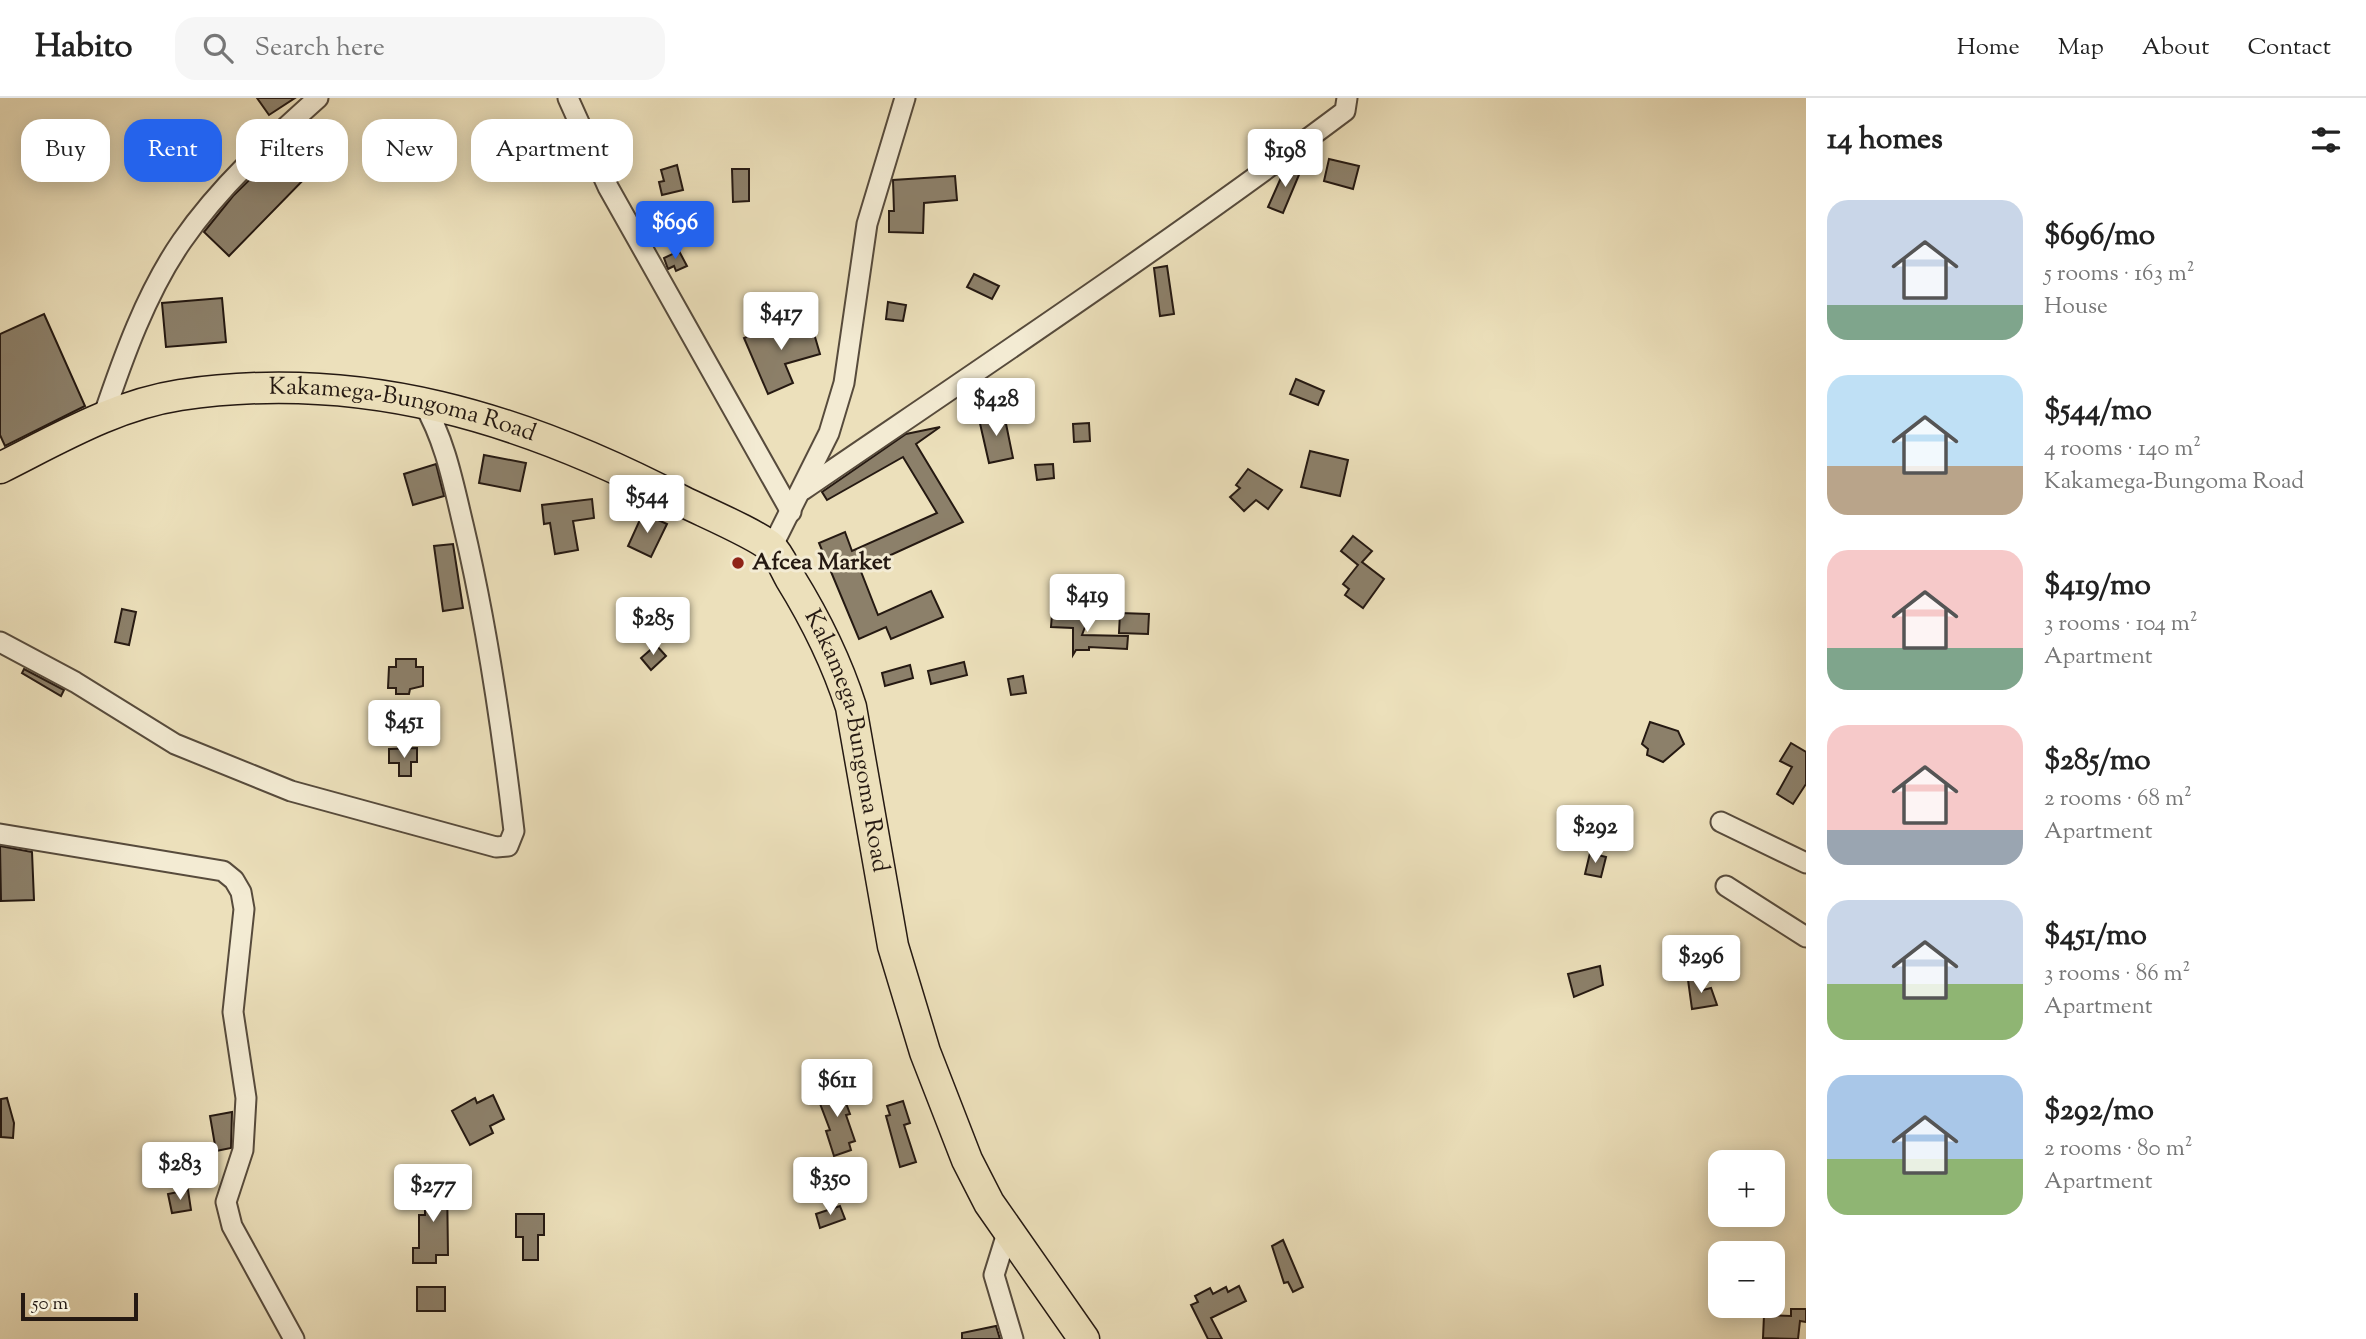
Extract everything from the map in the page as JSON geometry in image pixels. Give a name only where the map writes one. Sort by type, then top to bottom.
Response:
[{"type":"main road","name":"Kakamega-Bungoma Road","points":[[0,468],[103,417],[178,396],[261,386],[307,387],[423,403],[501,421],[642,480],[772,547],[813,615],[840,672],[851,707],[893,946],[904,988],[967,1160],[1007,1230],[1084,1339]]},
{"type":"street","points":[[103,417],[159,278],[181,243],[206,209],[256,153],[318,98]]},
{"type":"street","points":[[568,98],[608,187],[791,512]]},
{"type":"street","points":[[772,547],[803,490],[829,433],[844,383],[867,224],[905,98]]},
{"type":"street","points":[[803,490],[1056,320],[1246,185],[1345,111],[1347,98]]},
{"type":"street","points":[[0,642],[75,682],[175,744],[291,791],[496,847],[508,846],[514,831],[488,647],[450,473],[438,428],[423,403]]},
{"type":"street","points":[[1721,822],[1806,863]]},
{"type":"street","points":[[0,834],[223,871],[234,880],[241,892],[243,919],[233,1012],[246,1098],[245,1132],[240,1166],[226,1202],[232,1226],[294,1339]]},
{"type":"street","points":[[1726,886],[1806,937]]},
{"type":"street","points":[[1007,1230],[995,1275],[1013,1339]]},
{"type":"building","points":[[257,98],[295,98],[269,115]]},
{"type":"building","points":[[1329,159],[1359,166],[1353,189],[1324,181]]},
{"type":"building","points":[[677,165],[683,190],[662,195],[659,182],[664,181],[661,170]]},
{"type":"building","points":[[1291,166],[1301,170],[1283,213],[1268,207],[1284,171]]},
{"type":"building","points":[[732,169],[749,169],[749,201],[733,202]]},
{"type":"building","points":[[955,176],[957,200],[924,203],[923,233],[889,232],[889,211],[894,211],[893,180]]},
{"type":"building","points":[[247,182],[301,182],[229,256],[204,232]]},
{"type":"building","points":[[679,251],[687,266],[676,271],[674,266],[668,269],[664,258]]},
{"type":"building","points":[[1167,266],[1174,314],[1160,316],[1154,268]]},
{"type":"building","points":[[974,274],[999,286],[992,299],[967,287]]},
{"type":"building","points":[[222,298],[226,342],[166,347],[162,303]]},
{"type":"building","points":[[888,302],[906,305],[903,321],[886,319]]},
{"type":"building","points":[[44,314],[85,406],[5,446],[0,435],[0,334]]},
{"type":"building","points":[[810,320],[820,354],[785,364],[793,383],[768,394],[744,338],[770,328],[772,331]]},
{"type":"building","points":[[1296,379],[1324,391],[1318,405],[1290,394]]},
{"type":"building","points":[[1004,414],[1013,458],[989,463],[979,419]]},
{"type":"building","points":[[1089,423],[1090,441],[1074,442],[1073,424]]},
{"type":"building","points":[[940,427],[916,444],[963,522],[860,569],[878,615],[931,591],[943,617],[891,639],[886,627],[859,639],[819,543],[845,532],[852,551],[937,513],[903,457],[827,500],[822,492],[906,434]]},
{"type":"building","points":[[1310,451],[1348,460],[1340,496],[1301,487]]},
{"type":"building","points":[[484,455],[526,463],[520,491],[479,483]]},
{"type":"building","points":[[436,464],[444,496],[413,505],[404,474]]},
{"type":"building","points":[[1053,464],[1054,478],[1037,480],[1035,465]]},
{"type":"building","points":[[1248,469],[1282,490],[1268,509],[1256,500],[1244,511],[1230,497],[1240,488],[1236,485]]},
{"type":"building","points":[[592,499],[594,518],[573,521],[578,550],[555,554],[550,523],[544,524],[542,505]]},
{"type":"building","points":[[643,513],[667,524],[651,557],[628,546]]},
{"type":"building","points":[[1353,536],[1372,551],[1362,562],[1384,579],[1363,608],[1345,595],[1349,589],[1343,584],[1358,565],[1341,551]]},
{"type":"building","points":[[453,544],[463,608],[443,611],[434,546]]},
{"type":"building","points":[[122,609],[136,612],[129,645],[115,642]]},
{"type":"building","points":[[1120,613],[1149,614],[1148,634],[1119,633]]},
{"type":"building","points":[[1052,614],[1089,616],[1082,635],[1128,636],[1127,649],[1089,647],[1089,650],[1076,650],[1073,655],[1073,628],[1051,627]]},
{"type":"building","points":[[656,645],[666,656],[651,670],[641,658]]},
{"type":"building","points":[[396,659],[416,659],[416,667],[423,667],[423,686],[410,689],[409,694],[396,694],[396,688],[388,688],[389,667],[396,667]]},
{"type":"building","points":[[964,662],[967,675],[931,684],[928,671]]},
{"type":"building","points":[[910,665],[913,678],[885,686],[882,673]]},
{"type":"building","points":[[24,669],[64,690],[61,696],[22,673]]},
{"type":"building","points":[[1023,676],[1026,693],[1011,695],[1008,679]]},
{"type":"building","points":[[1650,722],[1678,731],[1684,744],[1663,762],[1647,755],[1648,749],[1642,744]]},
{"type":"building","points":[[1791,743],[1806,752],[1806,784],[1793,804],[1777,794],[1792,767],[1780,761]]},
{"type":"building","points":[[417,748],[417,762],[411,762],[411,776],[399,776],[399,763],[389,763],[389,749]]},
{"type":"building","points":[[0,846],[32,852],[34,900],[1,901]]},
{"type":"building","points":[[1590,853],[1606,857],[1601,877],[1585,874]]},
{"type":"building","points":[[1600,966],[1603,985],[1574,997],[1568,974]]},
{"type":"building","points":[[1702,979],[1703,990],[1711,988],[1717,1005],[1692,1009],[1688,980]]},
{"type":"building","points":[[839,1084],[850,1114],[846,1115],[855,1141],[849,1143],[851,1150],[834,1156],[826,1131],[830,1130],[816,1093]]},
{"type":"building","points":[[493,1095],[504,1119],[490,1126],[493,1133],[470,1145],[452,1111],[475,1098],[477,1103]]},
{"type":"building","points":[[7,1098],[14,1123],[13,1138],[1,1137],[1,1099]]},
{"type":"building","points":[[903,1101],[910,1123],[904,1125],[916,1162],[900,1167],[886,1116],[890,1115],[887,1106]]},
{"type":"building","points":[[232,1112],[231,1148],[216,1151],[210,1116]]},
{"type":"building","points":[[425,1181],[447,1181],[448,1255],[436,1255],[436,1263],[413,1263],[413,1248],[419,1248],[419,1215],[425,1215]]},
{"type":"building","points":[[188,1190],[191,1210],[172,1213],[168,1194]]},
{"type":"building","points":[[840,1206],[845,1219],[820,1228],[816,1214]]},
{"type":"building","points":[[516,1214],[544,1214],[544,1235],[538,1235],[538,1260],[523,1260],[523,1237],[516,1237]]},
{"type":"building","points":[[1283,1240],[1303,1287],[1293,1292],[1288,1282],[1284,1283],[1272,1246]]},
{"type":"building","points":[[1239,1286],[1246,1301],[1211,1318],[1222,1339],[1208,1339],[1191,1305],[1198,1302],[1195,1296],[1210,1288],[1213,1294],[1226,1287],[1228,1292]]},
{"type":"building","points":[[417,1287],[445,1287],[445,1311],[417,1311]]},
{"type":"building","points":[[1791,1309],[1806,1309],[1806,1322],[1800,1321],[1798,1339],[1763,1338],[1764,1318],[1791,1316]]},
{"type":"building","points":[[996,1326],[1000,1339],[962,1339],[962,1333]]},
{"type":"place","name":"Afcea Market","points":[[738,563]]}]
